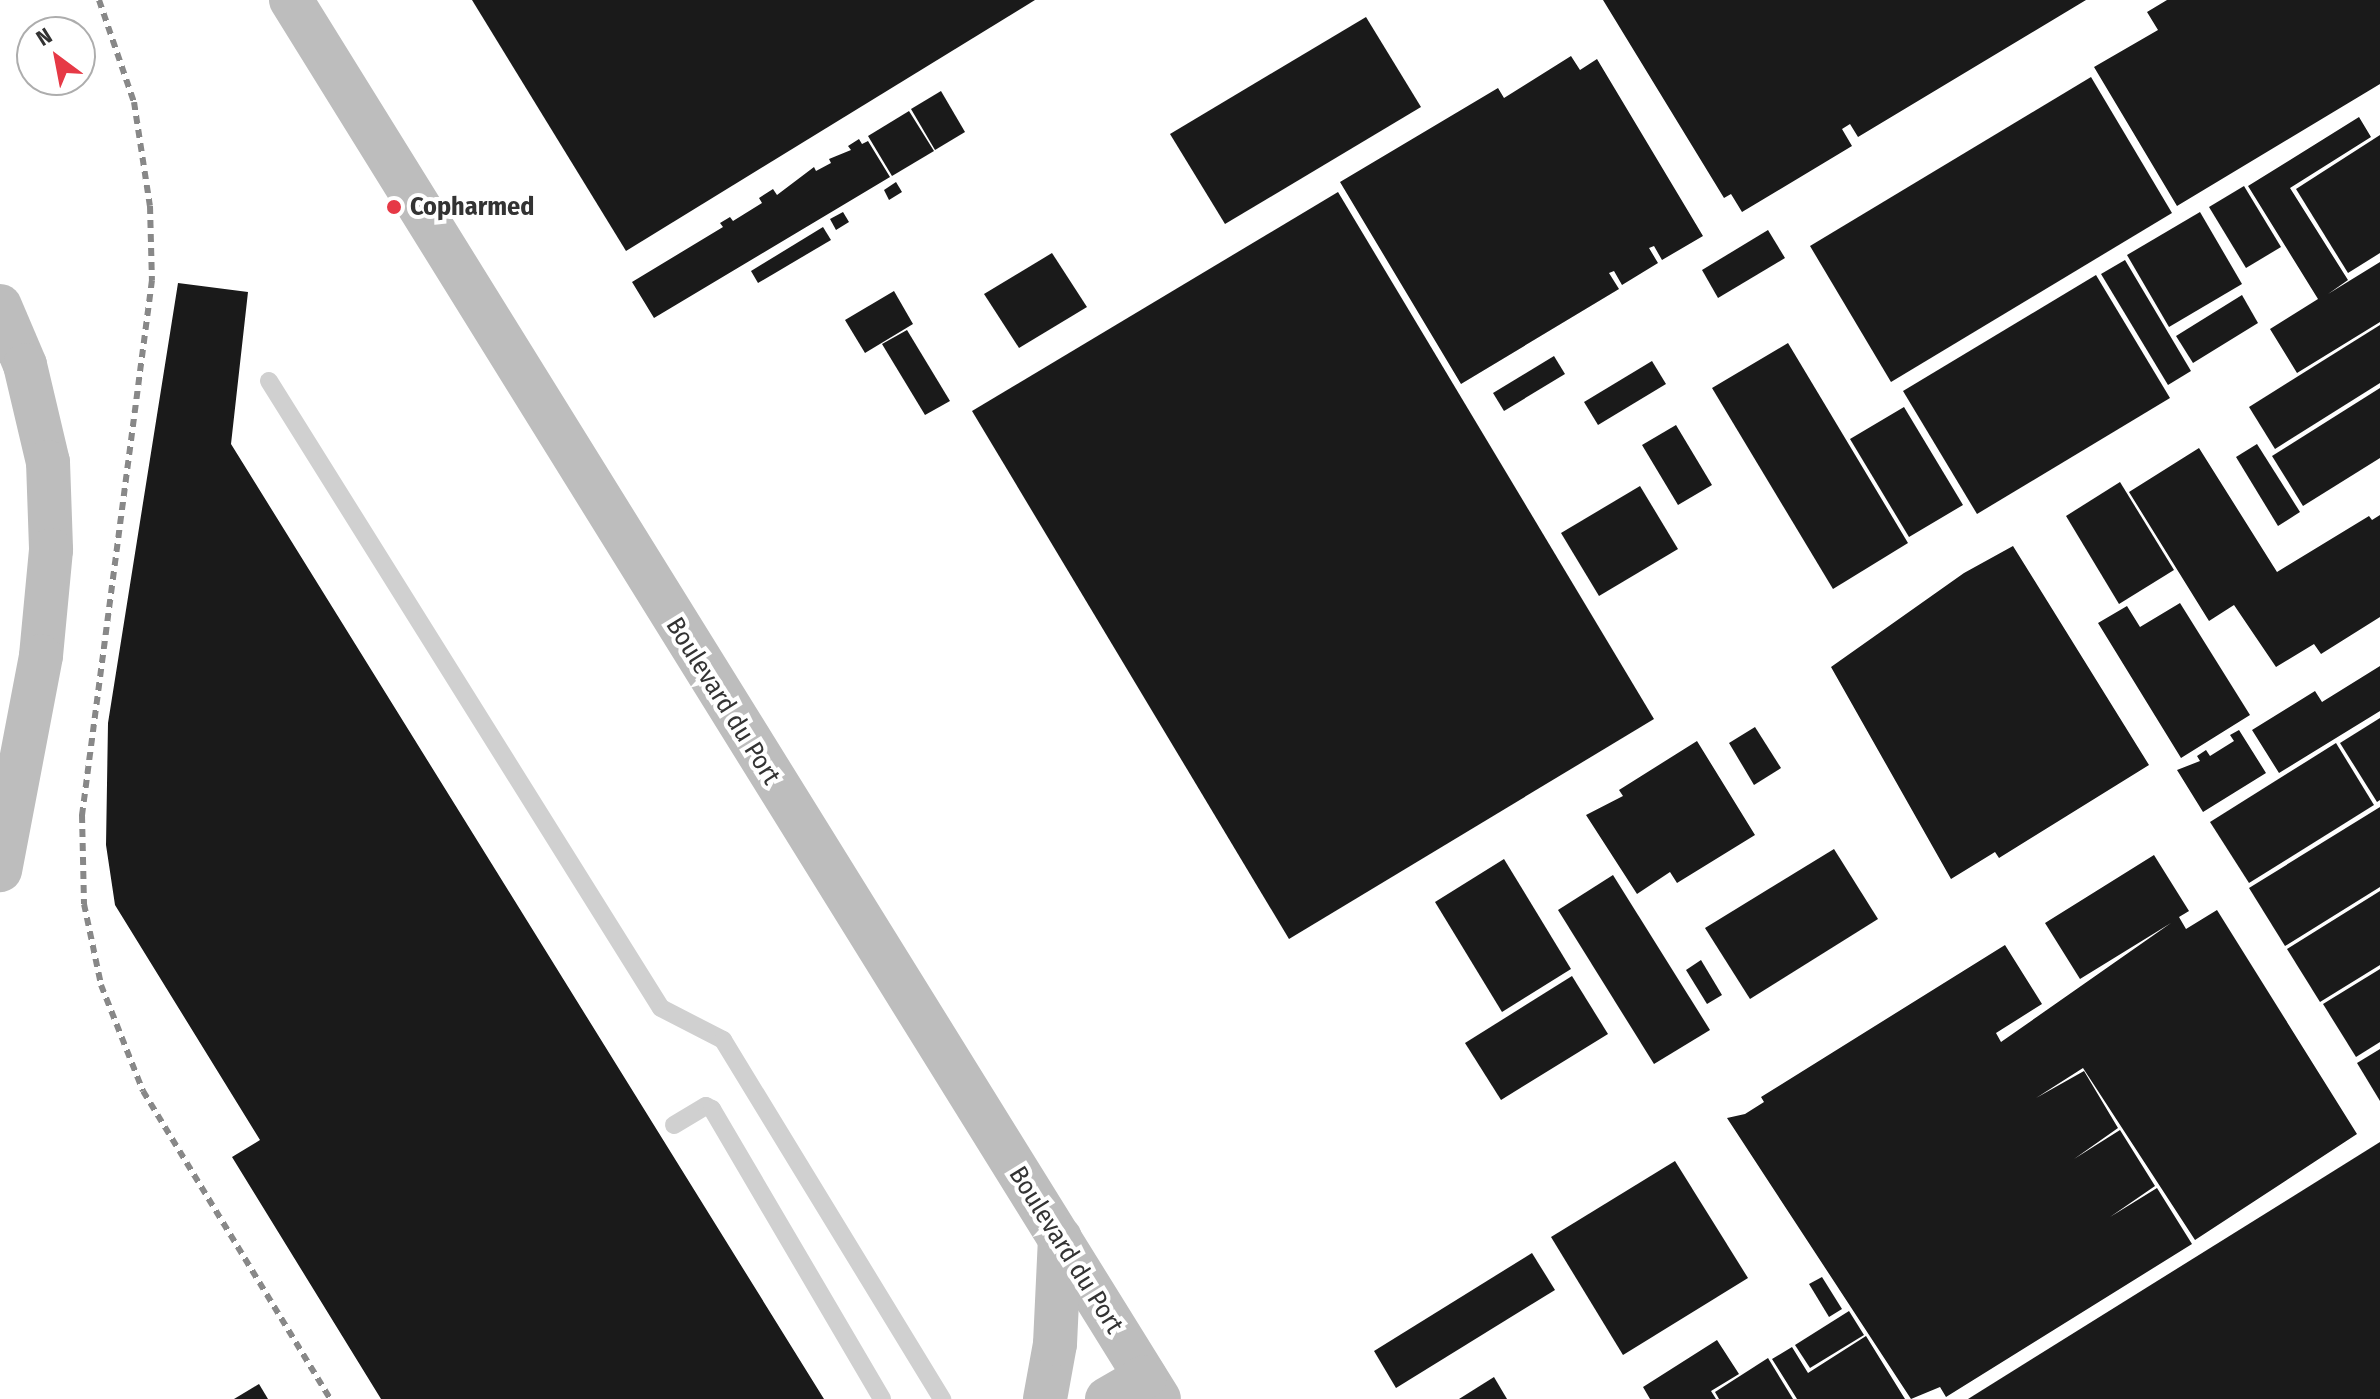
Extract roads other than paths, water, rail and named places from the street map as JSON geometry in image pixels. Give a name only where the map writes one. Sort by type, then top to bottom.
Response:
[{"type":"main road","name":"Boulevard du Port","points":[[291,0],[1152,1388]]},
{"type":"main road","points":[[0,306],[25,365],[48,462],[51,550],[41,656],[0,870]]},
{"type":"main road","points":[[1045,1399],[1055,1344],[1060,1238]]},
{"type":"main road","points":[[1107,1399],[1152,1388]]},
{"type":"lane","points":[[269,381],[661,1008],[723,1040],[942,1399]]},
{"type":"lane","points":[[674,1125],[706,1106],[712,1109],[882,1399]]},
{"type":"railway","points":[[99,0],[134,102],[150,206],[152,280],[82,815],[84,904],[101,985],[143,1091],[330,1399]]},
{"type":"place","name":"Copharmed","points":[[394,207]]}]
